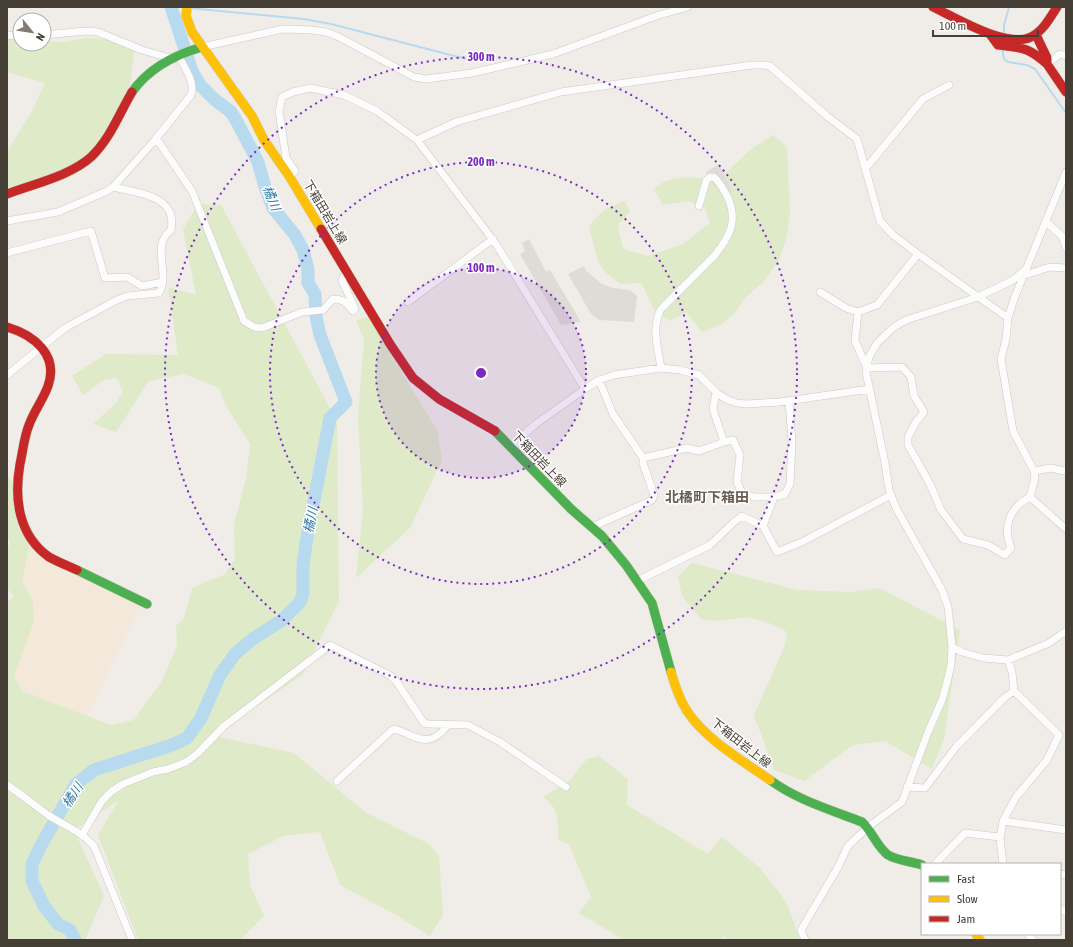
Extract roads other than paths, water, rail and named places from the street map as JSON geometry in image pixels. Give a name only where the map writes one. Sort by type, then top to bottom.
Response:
[{"type":"main road","points":[[933,7],[990,34],[1003,43],[1025,48],[1038,56],[1047,64],[1066,92]]},
{"type":"main road","points":[[1003,43],[1023,40],[1036,35],[1047,25],[1057,7]]},
{"type":"main road","name":"下箱田岩上線","points":[[186,12],[192,32],[252,116],[264,140],[290,176],[346,272],[390,344],[413,378],[439,399],[495,431],[571,509],[602,536],[626,565],[652,603],[677,692],[687,711],[695,721],[716,741],[779,787],[801,799],[862,822],[868,827],[884,852],[891,856],[921,865]]},
{"type":"main road","points":[[1036,35],[1047,64]]},
{"type":"main road","points":[[7,194],[69,171],[91,157],[120,115],[133,90],[141,80],[176,55],[202,47]]},
{"type":"main road","points":[[7,327],[16,329],[34,338],[42,346],[49,358],[50,379],[46,392],[28,426],[16,483],[18,508],[22,519],[38,548],[50,557],[147,604]]},
{"type":"street","points":[[202,47],[283,29],[312,30],[326,32],[339,37],[414,77],[426,79],[472,72],[553,54],[659,15],[688,7]]},
{"type":"street","points":[[7,222],[58,212],[101,194],[113,187],[156,138],[191,95],[193,90],[191,83],[176,55],[142,50],[98,32],[86,31],[52,34]]},
{"type":"street","points":[[1047,64],[1060,54],[1066,56]]},
{"type":"street","points":[[417,140],[456,122],[561,92],[762,65],[770,66],[828,117],[857,139],[880,221],[893,235],[1008,318]]},
{"type":"street","points":[[865,169],[923,99],[949,85]]},
{"type":"street","points":[[290,176],[295,171],[286,158],[279,111],[282,97],[293,92],[310,88],[344,95],[377,111],[417,140],[493,239],[585,389]]},
{"type":"street","points":[[156,138],[192,191],[244,321],[254,327],[262,328],[302,312],[323,310],[333,299],[340,299],[353,311],[356,310],[342,280],[346,272]]},
{"type":"street","points":[[867,368],[902,367],[911,377],[914,396],[924,412],[916,422],[908,437],[908,445],[929,482],[941,510],[963,539],[988,545],[1006,555],[1011,548],[1008,542],[1007,526],[1012,512],[1021,502],[1030,497],[1035,478],[1034,471],[1013,431],[1001,359],[1006,339],[1008,318],[1022,276],[1066,172]]},
{"type":"street","points":[[661,368],[655,332],[658,314],[661,309],[719,250],[729,234],[732,225],[733,215],[731,206],[725,191],[714,178],[710,177],[706,181],[699,206]]},
{"type":"street","points":[[7,375],[65,328],[127,296],[159,293],[162,288],[163,282],[160,247],[166,234],[171,230],[172,225],[169,208],[152,196],[113,187]]},
{"type":"street","points":[[1046,222],[1062,236],[1066,248]]},
{"type":"street","points":[[7,253],[91,231],[105,278],[127,276],[142,286],[163,282]]},
{"type":"street","points":[[408,302],[493,239]]},
{"type":"street","points":[[820,292],[846,308],[858,312],[877,305],[918,254]]},
{"type":"street","points":[[1022,276],[1050,267],[1066,268]]},
{"type":"street","points":[[805,940],[800,930],[838,869],[848,846],[868,827],[902,802],[928,732],[942,700],[948,676],[952,647],[948,607],[942,590],[901,518],[891,495],[866,372],[869,357],[877,343],[894,326],[906,320],[978,297],[1013,280],[1026,269]]},
{"type":"street","points":[[858,312],[856,341],[867,368]]},
{"type":"street","points":[[512,449],[524,434],[537,423],[599,380],[614,375],[661,368],[680,370],[698,376],[726,399],[737,403],[746,404],[789,401],[870,389]]},
{"type":"street","points":[[592,527],[652,500],[654,494],[642,463],[643,458],[613,414],[599,380]]},
{"type":"street","points":[[716,392],[713,409],[724,442]]},
{"type":"street","points":[[643,458],[688,448],[699,451],[733,440],[740,454],[737,482],[742,493],[754,497],[774,497],[785,494],[790,484],[792,442],[789,401]]},
{"type":"street","points":[[1034,471],[1051,468],[1065,470]]},
{"type":"street","points":[[640,580],[710,545],[742,516],[763,526],[777,552],[802,542],[891,495]]},
{"type":"street","points":[[763,526],[774,497]]},
{"type":"street","points":[[1030,497],[1066,530]]},
{"type":"street","points":[[952,647],[962,652],[983,658],[1008,660],[1049,643],[1066,631]]},
{"type":"street","points":[[82,835],[102,801],[112,791],[123,784],[153,772],[168,769],[186,762],[198,753],[224,726],[330,645],[391,676],[424,723],[468,725],[500,742],[566,787]]},
{"type":"street","points":[[1003,863],[1000,837],[1003,821],[1016,797],[1047,760],[1059,735],[1014,691],[1012,672],[1008,660]]},
{"type":"street","points":[[907,787],[925,788],[956,747],[1004,698],[1014,691]]},
{"type":"street","points":[[337,781],[392,730],[395,729],[426,741],[438,736],[448,725]]},
{"type":"street","points":[[7,786],[18,792],[51,817],[82,835],[94,846],[132,940]]},
{"type":"street","points":[[1003,821],[1066,830]]},
{"type":"street","points":[[936,863],[964,833],[1000,837]]},
{"type":"waterway","name":"橘川","points":[[75,940],[70,930],[58,924],[44,906],[32,881],[32,864],[40,847],[76,784],[94,770],[172,745],[187,738],[201,718],[220,675],[235,654],[254,638],[281,621],[300,602],[303,594],[303,565],[307,537],[330,418],[346,402],[320,335],[316,316],[315,294],[308,283],[308,269],[303,250],[295,235],[273,208],[258,162],[236,120],[231,112],[214,99],[200,85],[192,71],[171,7]]},
{"type":"waterway","points":[[1004,35],[1004,25],[1009,7]]},
{"type":"waterway","points":[[189,8],[304,19],[331,24],[474,61]]},
{"type":"waterway","points":[[1003,49],[1004,59],[1008,62],[1027,65],[1035,69],[1066,113]]},
{"type":"district","name":"北橘町下箱田","points":[[707,497]]}]
